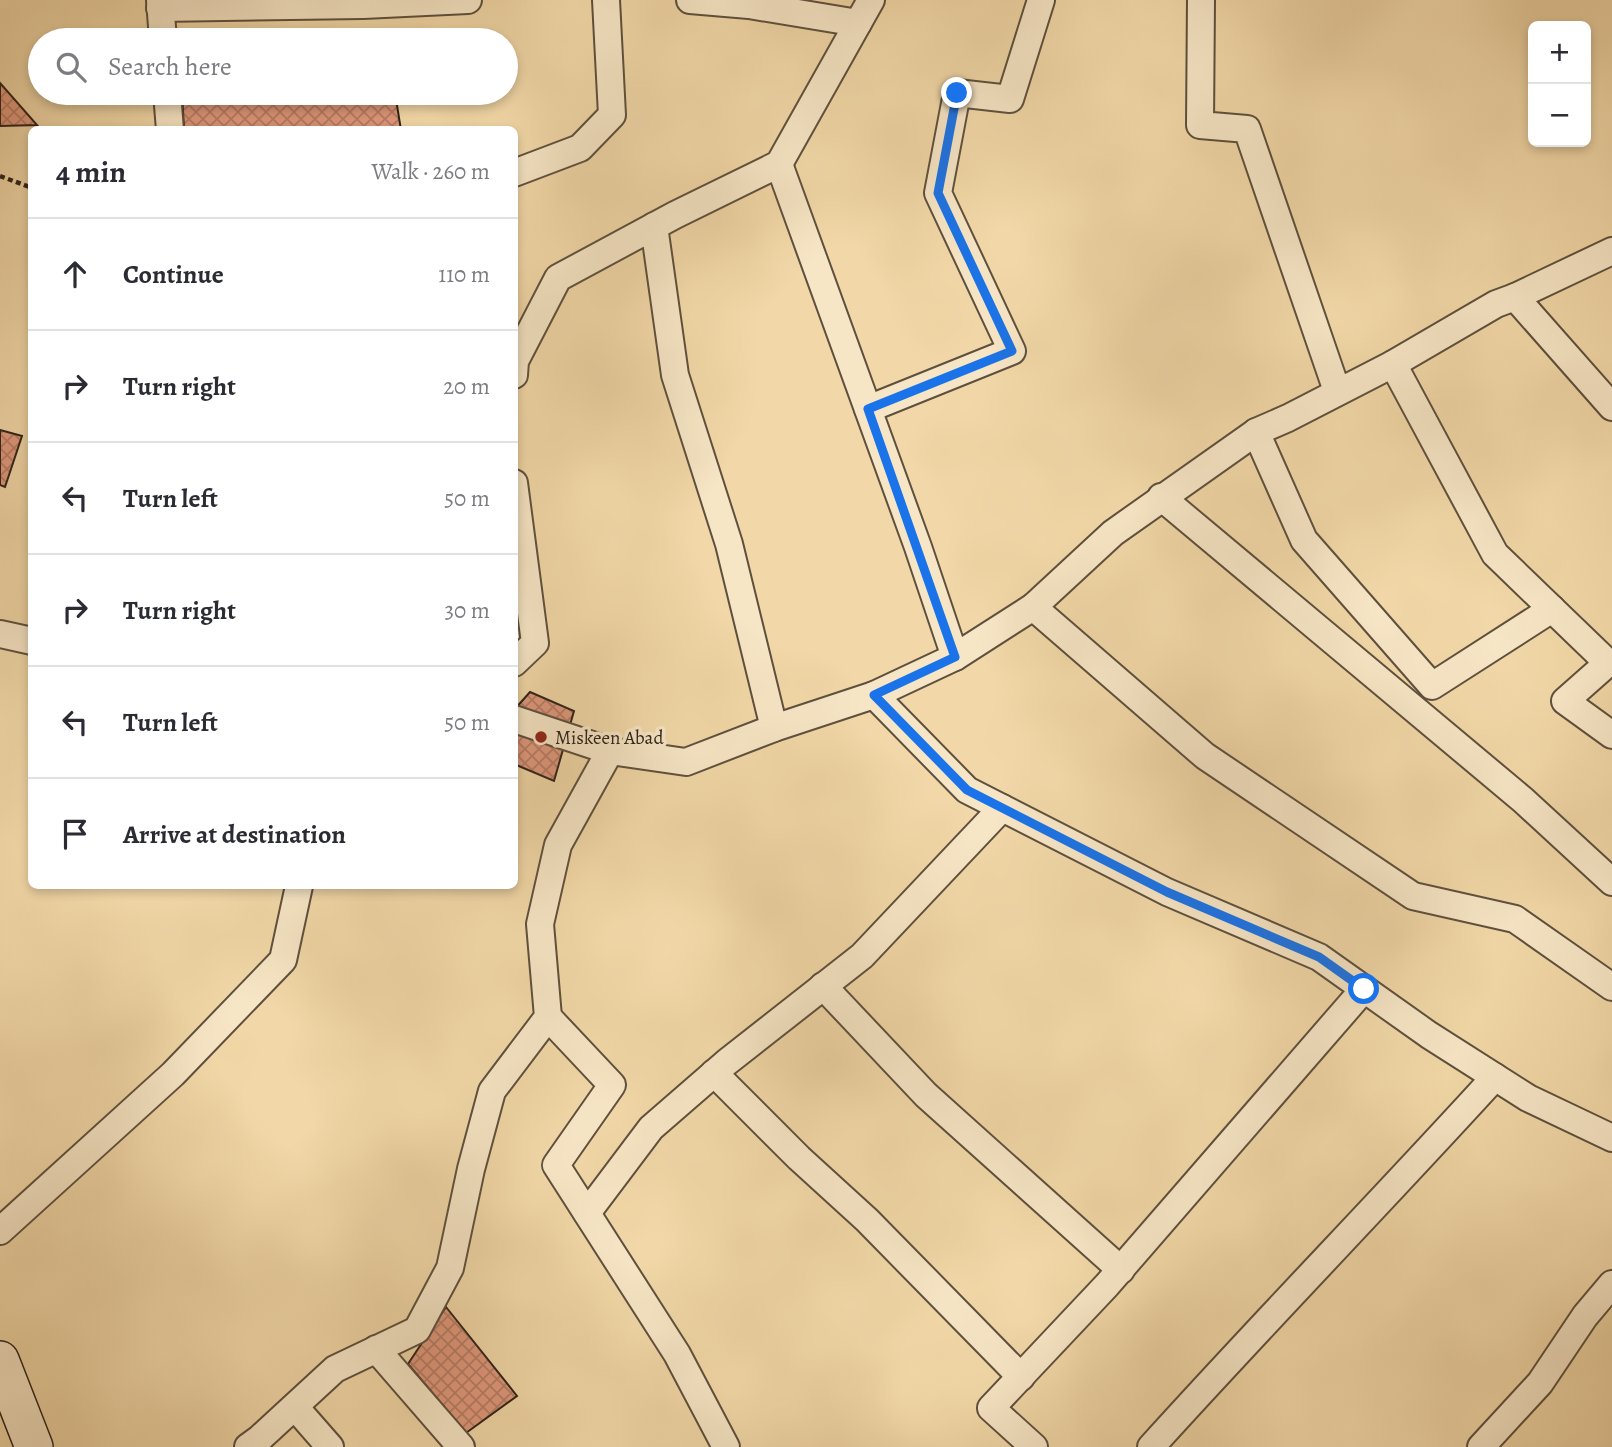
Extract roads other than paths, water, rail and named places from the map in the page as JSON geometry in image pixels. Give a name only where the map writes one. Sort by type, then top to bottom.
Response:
[{"type":"main road","points":[[0,1360],[19,1430]]},
{"type":"street","points":[[162,28],[160,4],[363,5],[468,0]]},
{"type":"street","points":[[518,171],[580,148],[612,116],[606,0]]},
{"type":"street","points":[[690,0],[749,5],[858,23]]},
{"type":"street","points":[[518,355],[558,278],[654,226],[779,164],[871,0]]},
{"type":"street","points":[[868,409],[1012,351],[938,193],[957,93],[1010,99],[1041,0]]},
{"type":"street","points":[[1201,0],[1200,125],[1247,129],[1337,391]]},
{"type":"street","points":[[168,105],[170,126]]},
{"type":"street","points":[[779,164],[955,657]]},
{"type":"street","points":[[654,226],[675,375],[729,544],[774,728]]},
{"type":"street","points":[[518,720],[610,751],[686,762],[774,728],[874,695],[955,657],[1033,607],[1113,533],[1256,432],[1394,364],[1496,304],[1516,298],[1612,251]]},
{"type":"street","points":[[1516,298],[1612,407]]},
{"type":"street","points":[[1394,364],[1495,554],[1608,663],[1565,701],[1612,735]]},
{"type":"street","points":[[1256,432],[1304,540],[1432,686],[1552,609]]},
{"type":"street","points":[[1161,497],[1523,800],[1612,882]]},
{"type":"street","points":[[518,513],[535,643],[518,659]]},
{"type":"street","points":[[1033,607],[1205,756],[1413,896],[1515,919],[1612,987]]},
{"type":"street","points":[[0,634],[28,640]]},
{"type":"street","points":[[874,695],[967,790],[1167,892],[1319,957],[1429,1035],[1528,1098],[1612,1138]]},
{"type":"street","points":[[610,751],[558,845],[540,924],[548,1017],[612,1085],[556,1165],[677,1354],[726,1447]]},
{"type":"street","points":[[587,1213],[651,1128],[714,1073],[862,956],[1002,808]]},
{"type":"street","points":[[0,1231],[173,1074],[283,960],[298,889]]},
{"type":"street","points":[[823,986],[926,1096],[1121,1270]]},
{"type":"street","points":[[1034,1447],[991,1408],[1121,1270],[1364,989]]},
{"type":"street","points":[[248,1447],[335,1370],[417,1330],[450,1268],[471,1169],[492,1091],[548,1017]]},
{"type":"street","points":[[714,1073],[799,1158],[867,1220],[1021,1377]]},
{"type":"street","points":[[1151,1447],[1495,1077]]},
{"type":"street","points":[[1481,1447],[1540,1383],[1585,1316],[1610,1289]]},
{"type":"street","points":[[376,1349],[461,1447]]},
{"type":"street","points":[[295,1407],[330,1447]]},
{"type":"place","name":"Miskeen Abad","points":[[541,737]]}]
